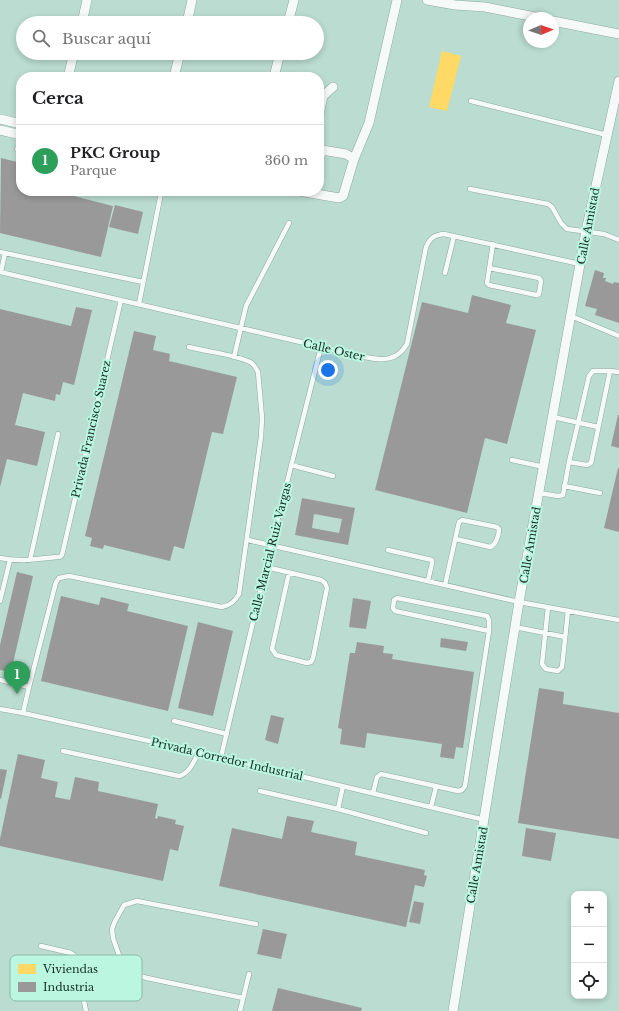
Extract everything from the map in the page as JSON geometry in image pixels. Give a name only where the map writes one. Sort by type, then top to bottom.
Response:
[{"type":"street","points":[[84,16],[87,0]]},
{"type":"street","points":[[189,16],[192,0]]},
{"type":"street","points":[[290,16],[294,0]]},
{"type":"street","points":[[324,195],[339,198],[343,196],[354,159],[369,123],[397,0]]},
{"type":"street","points":[[426,0],[455,5],[485,7],[523,15]]},
{"type":"street","points":[[559,22],[619,34]]},
{"type":"street","points":[[69,72],[72,60]]},
{"type":"street","points":[[175,72],[178,60]]},
{"type":"street","points":[[275,72],[278,60]]},
{"type":"street","name":"Calle Amistad","points":[[453,1011],[519,602],[552,417],[586,231],[619,81]]},
{"type":"street","points":[[324,95],[333,87]]},
{"type":"street","points":[[0,119],[16,123]]},
{"type":"street","points":[[0,130],[16,134]]},
{"type":"street","points":[[324,151],[346,154],[354,159]]},
{"type":"lane","points":[[471,101],[608,135]]},
{"type":"lane","points":[[470,189],[548,204],[552,207],[563,226],[567,229],[604,234],[619,240]]},
{"type":"lane","points":[[139,304],[160,196]]},
{"type":"lane","points":[[234,357],[246,306],[289,223]]},
{"type":"lane","name":"Calle Oster","points":[[0,272],[375,359],[398,356],[404,350],[410,337],[428,241],[433,236],[444,234],[580,264]]},
{"type":"lane","points":[[445,273],[454,236]]},
{"type":"lane","points":[[489,268],[540,278],[539,294],[536,295],[489,285],[487,281],[489,268],[493,244]]},
{"type":"lane","points":[[0,252],[143,282]]},
{"type":"lane","points":[[0,272],[6,253]]},
{"type":"lane","name":"Privada Francisco Suarez","points":[[30,560],[60,557],[121,300]]},
{"type":"lane","points":[[571,316],[619,336]]},
{"type":"lane","name":"Calle Marcial Ruiz Vargas","points":[[221,757],[271,546],[321,346]]},
{"type":"lane","points":[[24,713],[29,687],[56,582],[59,578],[69,576],[222,607],[235,601],[240,594],[262,428],[258,372],[255,366],[251,363],[234,357],[189,347]]},
{"type":"lane","points":[[539,493],[563,495],[569,462],[590,372],[597,370],[619,372]]},
{"type":"lane","points":[[569,462],[587,465],[591,463],[610,371]]},
{"type":"lane","points":[[552,417],[598,427]]},
{"type":"lane","points":[[0,558],[10,560],[30,560],[58,434]]},
{"type":"lane","points":[[512,460],[544,467]]},
{"type":"lane","points":[[291,465],[333,476]]},
{"type":"lane","points":[[564,486],[600,493]]},
{"type":"lane","points":[[446,585],[459,522],[462,520],[496,528],[499,532],[495,544],[490,547],[456,539]]},
{"type":"lane","points":[[248,540],[519,602],[619,620]]},
{"type":"lane","points":[[388,550],[432,560],[428,581]]},
{"type":"lane","points":[[0,600],[10,560]]},
{"type":"lane","points":[[266,567],[321,580],[325,583],[327,588],[314,658],[311,662],[307,663],[276,655],[272,649],[289,573]]},
{"type":"lane","points":[[373,793],[377,777],[381,774],[458,791],[462,790],[465,786],[488,631],[489,620],[487,616],[397,598],[394,600],[393,608],[395,612],[488,631]]},
{"type":"lane","points":[[548,607],[542,664],[546,669],[558,671],[562,667],[568,611]]},
{"type":"lane","points":[[515,627],[566,637]]},
{"type":"lane","points":[[0,680],[29,687]]},
{"type":"lane","name":"Privada Corredor Industrial","points":[[0,709],[221,757],[485,820]]},
{"type":"lane","points":[[174,721],[227,734]]},
{"type":"lane","points":[[63,750],[179,776],[184,775],[188,771],[199,752]]},
{"type":"lane","points":[[338,809],[343,786]]},
{"type":"lane","points":[[431,807],[436,787]]},
{"type":"lane","points":[[260,790],[426,833]]},
{"type":"lane","points":[[119,955],[113,938],[112,929],[115,920],[124,905],[137,901],[256,924]]},
{"type":"lane","points":[[41,946],[71,953],[74,955]]},
{"type":"lane","points":[[240,1011],[249,974]]},
{"type":"lane","points":[[142,977],[243,998]]},
{"type":"lane","points":[[84,1001],[86,1011]]},
{"type":"building: Viviendas","points":[[442,51],[461,56],[447,111],[429,107]]},
{"type":"building: Industria","points":[[1,158],[16,162],[16,196],[74,196],[113,206],[101,257],[0,233]]},
{"type":"building: Industria","points":[[115,205],[143,212],[138,234],[109,227]]},
{"type":"building: Industria","points":[[595,270],[604,273],[603,278],[606,278],[605,281],[613,284],[614,282],[619,283],[619,323],[595,315],[597,309],[585,306]]},
{"type":"building: Industria","points":[[472,295],[511,305],[506,323],[536,330],[507,444],[485,438],[467,513],[375,490],[422,302],[468,313]]},
{"type":"building: Industria","points":[[76,307],[92,310],[74,385],[63,382],[60,395],[56,394],[55,401],[23,393],[15,425],[45,432],[37,466],[7,459],[0,487],[0,309],[71,326]]},
{"type":"building: Industria","points":[[134,331],[156,336],[153,350],[170,354],[169,361],[237,377],[223,434],[212,432],[184,549],[174,546],[170,561],[104,545],[103,549],[90,546],[92,538],[85,536]]},
{"type":"building: Industria","points":[[619,415],[619,448],[611,446]]},
{"type":"building: Industria","points":[[619,468],[619,532],[604,528]]},
{"type":"building: Industria","points":[[302,498],[355,508],[348,545],[295,535]],"holes":[[[314,514],[342,519],[339,533],[312,528]]]},
{"type":"building: Industria","points":[[17,572],[33,576],[11,672],[0,670],[0,645]]},
{"type":"building: Industria","points":[[61,596],[99,605],[101,597],[129,604],[127,611],[188,626],[168,711],[41,681]]},
{"type":"building: Industria","points":[[353,598],[371,601],[366,629],[349,627]]},
{"type":"building: Industria","points":[[198,622],[233,631],[213,716],[178,708]]},
{"type":"building: Industria","points":[[441,638],[468,642],[466,651],[440,647]]},
{"type":"building: Industria","points":[[357,642],[384,646],[383,653],[393,654],[392,659],[474,672],[463,748],[456,747],[454,759],[440,757],[442,744],[367,733],[365,748],[340,744],[342,729],[338,728],[350,653],[355,653]]},
{"type":"building: Industria","points":[[539,688],[564,692],[563,704],[619,713],[619,839],[518,823]]},
{"type":"building: Industria","points":[[271,715],[284,718],[278,744],[265,740]]},
{"type":"building: Industria","points":[[18,754],[45,760],[41,778],[58,782],[55,797],[70,800],[75,777],[99,782],[98,791],[158,804],[155,818],[157,819],[158,816],[176,820],[175,824],[184,826],[178,851],[170,849],[163,881],[0,846],[0,839]]},
{"type":"building: Industria","points":[[0,769],[7,770],[1,799],[0,798]]},
{"type":"building: Industria","points":[[287,816],[314,821],[311,832],[357,842],[355,855],[425,870],[424,875],[427,876],[424,887],[415,885],[406,927],[219,886],[232,828],[282,839]]},
{"type":"building: Industria","points":[[526,828],[556,833],[551,861],[522,856]]},
{"type":"building: Industria","points":[[414,901],[424,903],[420,924],[409,922]]},
{"type":"building: Industria","points":[[263,929],[287,934],[281,959],[257,954]]},
{"type":"building: Industria","points":[[278,988],[362,1008],[361,1011],[272,1011]]},
{"type":"place","name":"PKC Group","points":[[17,694]]}]
